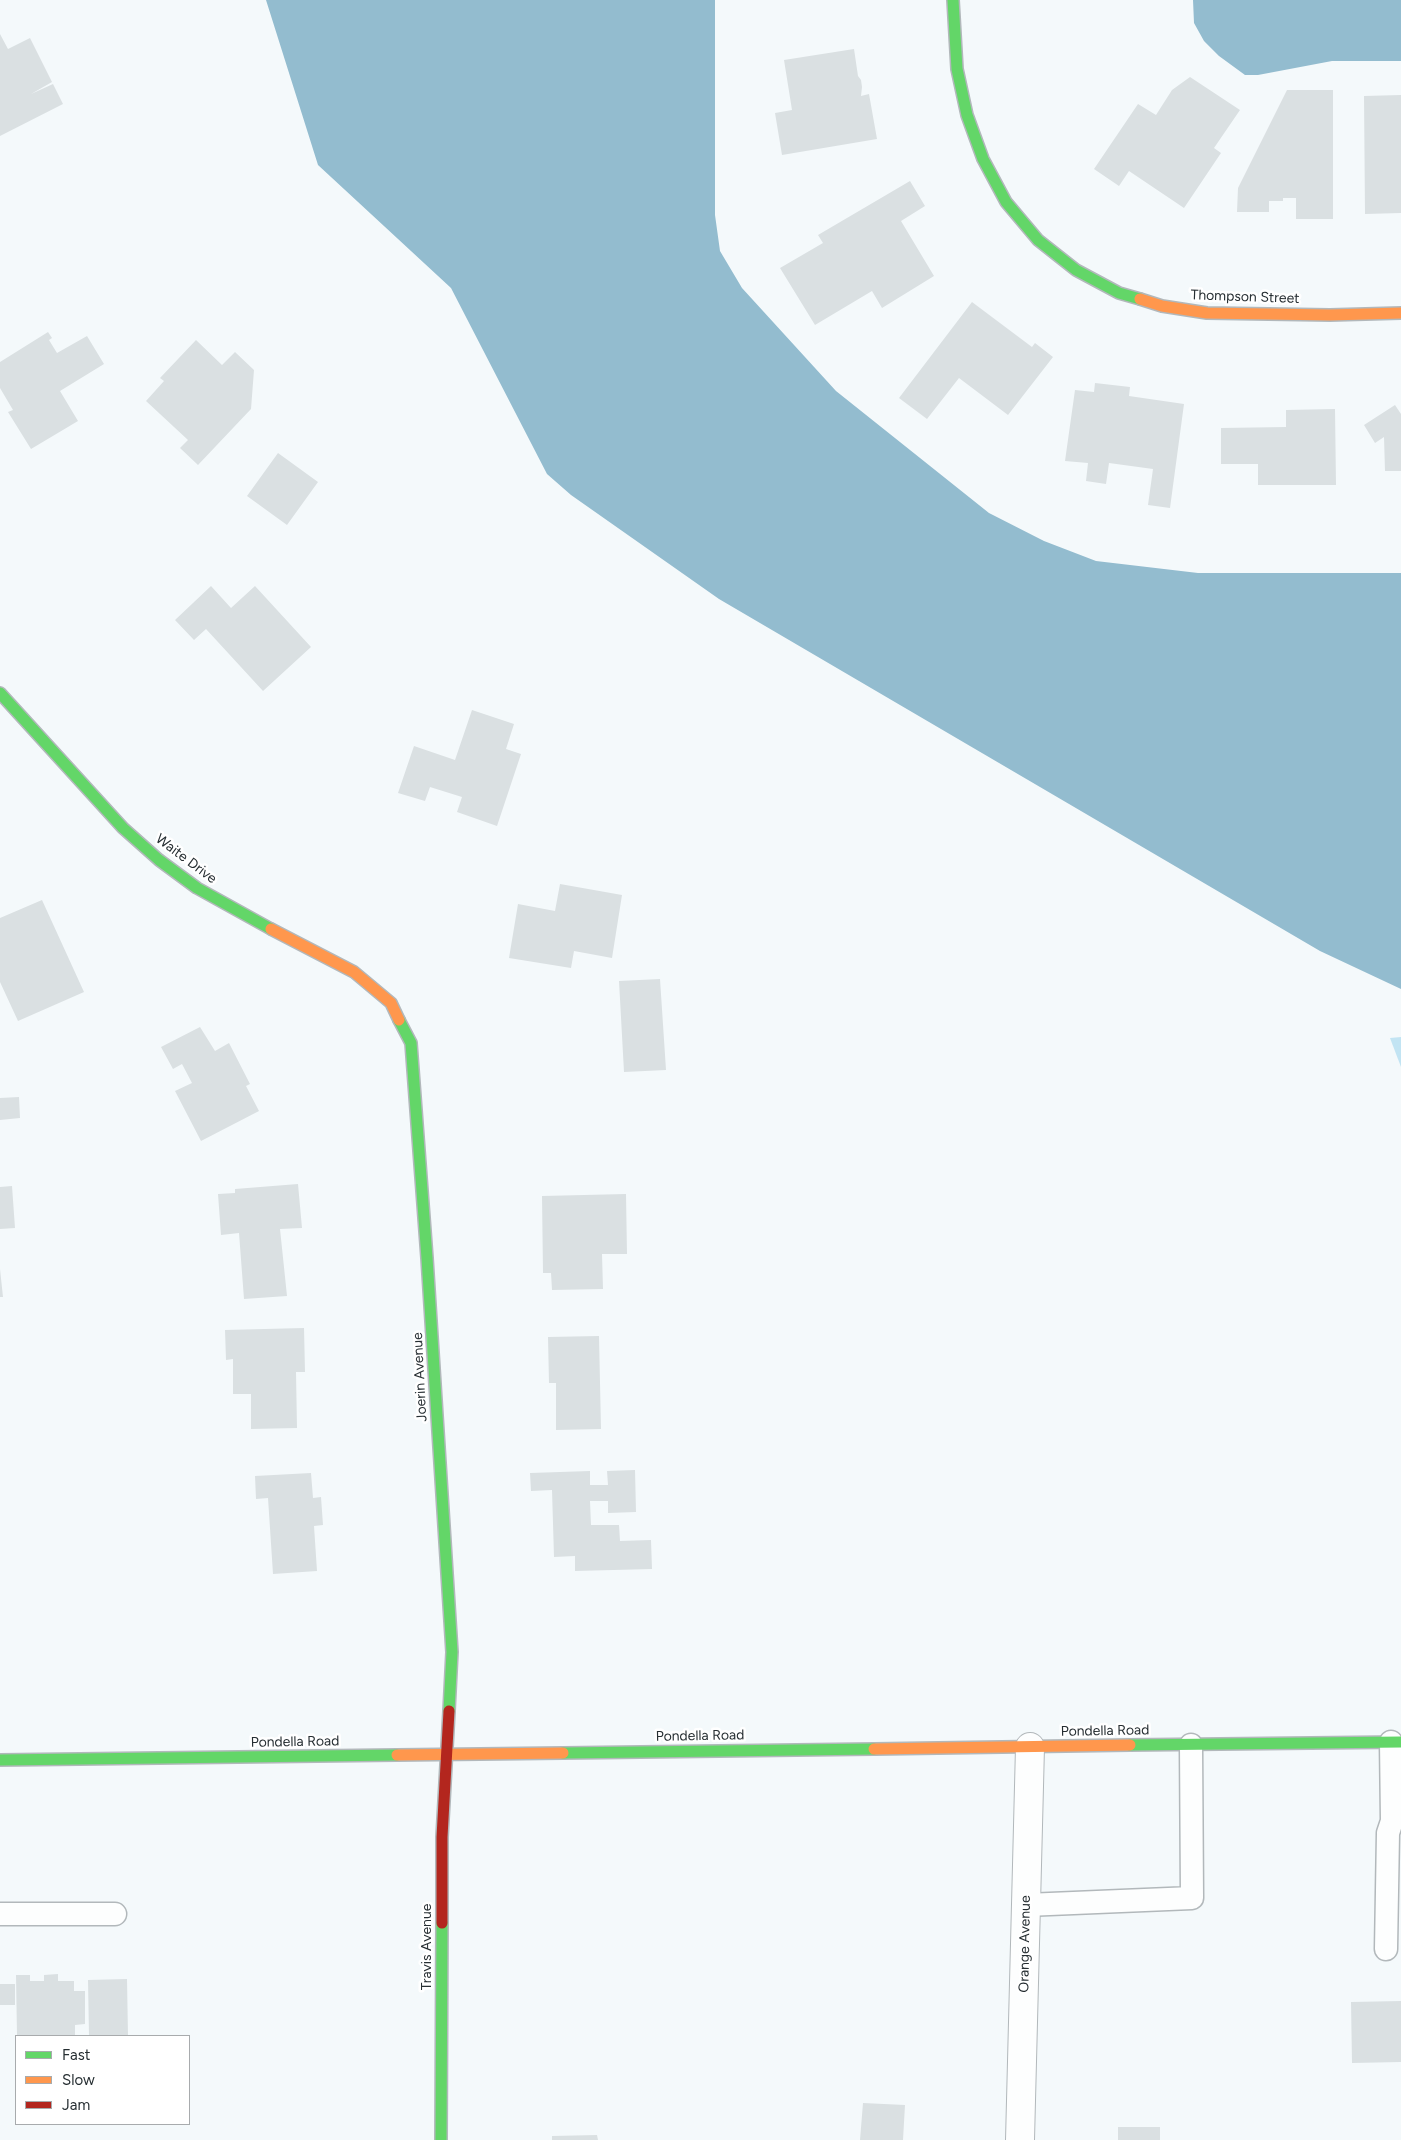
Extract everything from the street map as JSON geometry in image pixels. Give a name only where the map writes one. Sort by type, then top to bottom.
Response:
[{"type":"street","name":"Thompson Street","points":[[953,0],[957,69],[967,115],[983,159],[1006,202],[1025,225],[1038,240],[1076,270],[1119,293],[1162,306],[1207,313],[1401,313]]},
{"type":"street","name":"Waite Drive","points":[[0,693],[123,828],[159,860],[197,888],[238,912],[354,972],[391,1003]]},
{"type":"street","name":"Joerin Avenue","points":[[391,1003],[410,1043],[428,1258],[452,1652],[446,1755]]},
{"type":"street","name":"Pondella Road","points":[[0,1760],[1396,1742]]},
{"type":"street","name":"Orange Avenue","points":[[1020,2140],[1030,1747]]},
{"type":"street","name":"Travis Avenue","points":[[441,2140],[442,1837],[446,1755]]},
{"type":"lane","points":[[1386,1949],[1388,1833],[1392,1821],[1396,1742]]},
{"type":"lane","points":[[1026,1905],[1192,1898],[1191,1745]]},
{"type":"lane","points":[[0,1914],[115,1914]]},
{"type":"shaded area","points":[[266,0],[715,0],[715,215],[720,251],[742,288],[836,391],[989,513],[1044,541],[1096,561],[1198,573],[1401,573],[1401,989],[1320,951],[719,599],[571,495],[547,474],[451,288],[318,165]]},
{"type":"shaded area","points":[[1193,0],[1401,0],[1401,61],[1332,61],[1258,75],[1245,75],[1219,56],[1204,41],[1194,23]]},
{"type":"shaded area","points":[[1401,1037],[1401,1067],[1390,1038]]},
{"type":"building","points":[[0,34],[8,49],[30,38],[52,82],[31,94],[53,84],[63,104],[0,136]]},
{"type":"building","points":[[854,49],[858,76],[861,80],[861,96],[869,94],[877,139],[782,155],[775,113],[792,110],[784,60]]},
{"type":"building","points":[[1190,77],[1240,110],[1214,148],[1221,153],[1184,208],[1129,171],[1119,186],[1094,169],[1138,104],[1156,115],[1172,90]]},
{"type":"building","points":[[1287,90],[1333,90],[1333,219],[1296,219],[1296,198],[1283,198],[1283,201],[1269,201],[1269,212],[1237,212],[1238,188]]},
{"type":"building","points":[[1401,95],[1401,213],[1365,214],[1364,96]]},
{"type":"building","points":[[910,181],[925,206],[901,221],[934,276],[882,308],[872,291],[815,325],[780,268],[823,243],[818,235]]},
{"type":"building","points":[[972,302],[1032,347],[1035,343],[1053,357],[1008,415],[959,378],[927,419],[899,398]]},
{"type":"building","points":[[48,332],[52,338],[49,340],[57,353],[87,336],[104,364],[60,391],[78,421],[31,449],[8,412],[13,410],[0,388],[0,362]]},
{"type":"building","points":[[196,340],[222,365],[235,352],[254,370],[251,409],[198,465],[180,448],[188,440],[146,401],[164,381],[160,378]]},
{"type":"building","points":[[1095,383],[1130,387],[1129,396],[1184,404],[1170,508],[1148,505],[1153,469],[1109,463],[1106,484],[1086,481],[1088,463],[1065,461],[1075,390],[1094,392]]},
{"type":"building","points":[[1395,405],[1401,414],[1401,471],[1385,471],[1384,437],[1375,443],[1364,425]]},
{"type":"building","points":[[1335,409],[1336,485],[1258,485],[1258,464],[1221,464],[1221,428],[1286,427],[1286,410]]},
{"type":"building","points":[[278,453],[318,482],[287,525],[247,496]]},
{"type":"building","points":[[211,586],[231,608],[255,586],[311,647],[263,691],[206,629],[194,640],[175,620]]},
{"type":"building","points":[[472,710],[514,724],[506,749],[521,754],[497,826],[457,812],[462,797],[430,787],[425,801],[398,793],[414,746],[455,760]]},
{"type":"building","points":[[560,884],[622,895],[612,958],[574,951],[571,968],[509,958],[518,904],[555,911]]},
{"type":"building","points":[[42,900],[84,992],[18,1021],[0,982],[0,918]]},
{"type":"building","points":[[660,979],[666,1070],[624,1072],[619,981]]},
{"type":"building","points":[[200,1027],[215,1051],[229,1043],[250,1084],[246,1086],[259,1111],[201,1141],[175,1091],[192,1083],[182,1064],[173,1069],[161,1047]]},
{"type":"building","points":[[19,1097],[20,1118],[0,1120],[0,1098]]},
{"type":"building","points":[[298,1184],[302,1228],[280,1229],[287,1296],[244,1299],[239,1233],[221,1235],[218,1194],[235,1193],[235,1189]]},
{"type":"building","points":[[12,1186],[15,1228],[0,1229],[0,1187]]},
{"type":"building","points":[[626,1194],[627,1254],[602,1254],[603,1289],[552,1290],[551,1273],[543,1273],[542,1196]]},
{"type":"building","points":[[0,1269],[3,1297],[0,1297]]},
{"type":"building","points":[[304,1328],[305,1372],[296,1372],[297,1428],[251,1429],[251,1394],[233,1394],[233,1359],[226,1360],[225,1330]]},
{"type":"building","points":[[599,1336],[601,1429],[556,1430],[556,1383],[549,1383],[548,1337]]},
{"type":"building","points":[[635,1470],[636,1512],[608,1513],[608,1501],[590,1501],[591,1525],[619,1525],[620,1541],[651,1540],[652,1569],[575,1571],[575,1556],[554,1557],[552,1490],[531,1491],[530,1473],[590,1471],[590,1485],[608,1485],[607,1471]]},
{"type":"building","points":[[311,1473],[313,1498],[321,1497],[323,1525],[314,1526],[317,1571],[273,1574],[268,1498],[256,1499],[255,1476]]},
{"type":"building","points":[[58,1974],[58,1981],[74,1981],[74,1991],[85,1991],[85,2024],[75,2025],[75,2035],[17,2035],[16,1975],[30,1975],[30,1981],[44,1981],[44,1975]]},
{"type":"building","points":[[127,1979],[128,2035],[89,2035],[88,1980]]},
{"type":"building","points":[[0,1984],[15,1984],[15,2005],[0,2005]]},
{"type":"building","points":[[1401,2001],[1401,2062],[1352,2063],[1351,2002]]},
{"type":"building","points":[[863,2103],[905,2105],[903,2140],[860,2140]]},
{"type":"building","points":[[1118,2127],[1160,2127],[1160,2140],[1118,2140]]},
{"type":"building","points":[[597,2135],[598,2140],[552,2140],[552,2136]]},
{"type":"traffic: fast","points":[[953,0],[957,69],[967,115],[983,159],[1006,202],[1038,240],[1076,270],[1119,293],[1140,299]]},
{"type":"traffic: fast","points":[[0,693],[123,828],[159,860],[197,888],[271,929]]},
{"type":"traffic: fast","points":[[399,1020],[411,1043],[427,1258],[452,1652],[449,1711]]},
{"type":"traffic: fast","points":[[1130,1745],[1401,1742]]},
{"type":"traffic: fast","points":[[563,1753],[874,1749]]},
{"type":"traffic: fast","points":[[0,1760],[397,1755]]},
{"type":"traffic: fast","points":[[441,2140],[442,1923]]},
{"type":"traffic: slow","points":[[1140,299],[1162,306],[1207,313],[1330,315],[1401,313]]},
{"type":"traffic: slow","points":[[271,929],[354,972],[391,1003],[399,1020]]},
{"type":"traffic: slow","points":[[874,1749],[1130,1745]]},
{"type":"traffic: slow","points":[[397,1755],[563,1753]]},
{"type":"traffic: jam","points":[[442,1923],[442,1837],[449,1711]]}]
